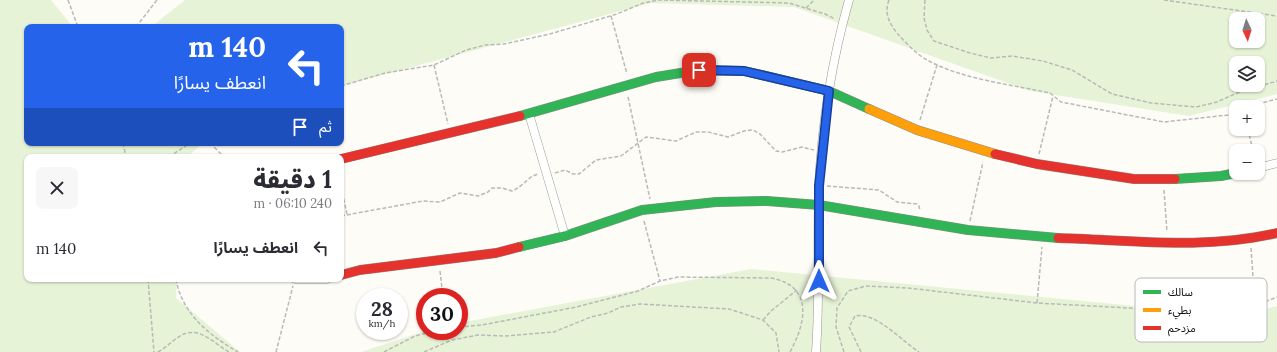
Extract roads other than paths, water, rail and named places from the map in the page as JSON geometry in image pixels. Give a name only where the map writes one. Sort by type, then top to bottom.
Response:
[{"type":"street","points":[[816,352],[819,311],[819,186],[821,151],[829,91],[842,22],[848,0]]},
{"type":"street","points":[[344,157],[529,114],[656,77],[699,70],[744,71],[829,91],[916,130],[985,152],[1037,164],[1134,179],[1163,180],[1229,174]]},
{"type":"street","points":[[529,114],[565,236]]},
{"type":"street","points":[[1265,166],[1277,163]]},
{"type":"street","points":[[344,274],[360,270],[496,253],[565,236],[642,210],[716,202],[768,201],[819,205],[968,230],[1043,237],[1212,243],[1251,239],[1277,233]]}]
